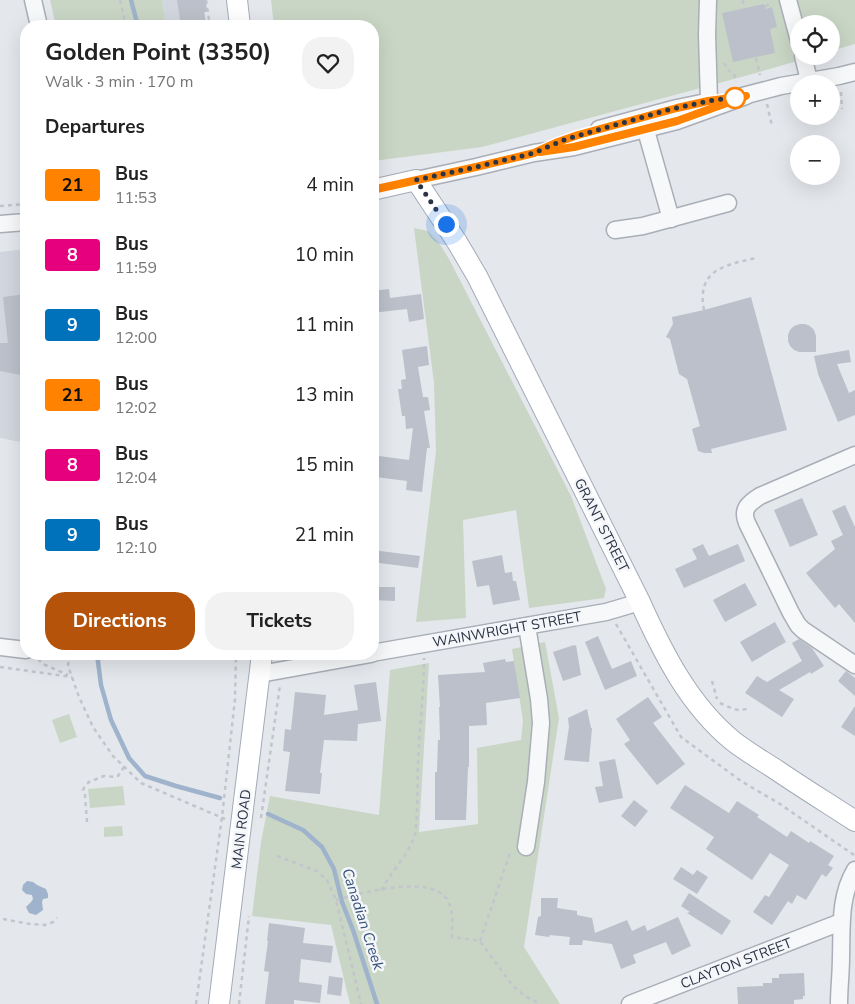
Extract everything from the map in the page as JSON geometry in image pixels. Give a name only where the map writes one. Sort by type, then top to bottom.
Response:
[{"type":"main road","points":[[237,0],[239,20]]},
{"type":"main road","points":[[379,184],[412,181]]},
{"type":"main road","points":[[379,188],[412,181]]},
{"type":"main road","name":"GRANT STREET","points":[[412,181],[458,242],[477,276],[640,602],[658,643],[689,693],[713,722],[741,747],[855,821]]},
{"type":"main road","name":"MAIN ROAD","points":[[219,1004],[261,660]]},
{"type":"street","points":[[32,0],[37,20]]},
{"type":"street","points":[[708,0],[708,101]]},
{"type":"street","points":[[782,2],[790,20]]},
{"type":"street","points":[[811,75],[855,61]]},
{"type":"street","points":[[782,86],[855,72]]},
{"type":"street","points":[[644,123],[687,118],[746,96],[790,83]]},
{"type":"street","points":[[412,181],[534,153],[574,147],[708,101],[746,96]]},
{"type":"street","points":[[644,123],[671,219]]},
{"type":"street","points":[[615,230],[643,226],[728,203]]},
{"type":"street","points":[[0,224],[20,222]]},
{"type":"street","points":[[855,456],[760,496],[751,502],[745,514],[745,519],[798,624],[807,633],[855,665]]},
{"type":"street","name":"WAINWRIGHT STREET","points":[[379,653],[606,612],[640,602]]},
{"type":"street","points":[[520,844],[536,782],[541,723],[527,626]]},
{"type":"street","points":[[0,647],[20,649]]},
{"type":"street","name":"WAINWRIGHT STREET","points":[[260,674],[338,660]]},
{"type":"street","points":[[844,1000],[841,922],[847,888],[855,870]]},
{"type":"street","name":"CLAYTON STREET","points":[[630,1004],[841,922]]},
{"type":"path","points":[[120,0],[125,20]]},
{"type":"path","points":[[206,0],[209,20]]},
{"type":"path","points":[[743,0],[744,8]]},
{"type":"path","points":[[765,6],[782,2]]},
{"type":"path","points":[[756,58],[760,75]]},
{"type":"path","points":[[841,92],[842,109]]},
{"type":"path","points":[[769,111],[772,126]]},
{"type":"path","points":[[0,206],[20,204]]},
{"type":"path","points":[[704,310],[702,298],[707,281],[712,274],[720,268],[756,258]]},
{"type":"path","points":[[381,890],[409,848],[415,835],[424,680],[424,644]]},
{"type":"path","points":[[40,660],[43,664],[72,677]]},
{"type":"path","points":[[68,660],[68,666],[79,697],[93,726],[113,756],[141,784],[226,820]]},
{"type":"path","points":[[196,1004],[222,817],[235,699],[236,660]]},
{"type":"path","points":[[0,667],[72,677]]},
{"type":"path","points":[[260,825],[281,681]]},
{"type":"path","points":[[712,681],[719,702],[738,710],[744,710],[749,707]]},
{"type":"path","points":[[87,822],[83,790],[85,786],[89,782],[104,776],[118,776],[124,767]]},
{"type":"path","points":[[480,941],[520,844]]},
{"type":"path","points":[[277,856],[317,871],[327,880],[336,899],[361,1004]]},
{"type":"path","points":[[336,899],[400,886],[421,887],[442,893],[449,902],[452,914],[452,937],[480,941],[512,985],[525,996],[540,1004]]},
{"type":"path","points":[[239,1004],[249,916]]},
{"type":"path","points":[[3,919],[47,925],[56,918]]},
{"type":"shaded area","points":[[162,0],[203,0],[206,20],[165,20]]},
{"type":"shaded area","points":[[20,250],[20,442],[0,438],[0,252]]},
{"type":"green space","points":[[50,0],[162,0],[165,20],[55,20]]},
{"type":"green space","points":[[271,0],[855,0],[855,44],[840,48],[840,15],[790,15],[790,63],[482,147],[379,160],[379,20],[273,20]]},
{"type":"green space","points":[[414,228],[428,231],[439,243],[449,259],[571,496],[606,589],[604,598],[529,608],[516,510],[463,520],[466,618],[416,622],[436,451],[434,383]]},
{"type":"green space","points":[[545,642],[559,718],[524,947],[560,1004],[350,1004],[331,925],[252,916],[261,842],[270,796],[379,815],[390,670],[429,663],[419,832],[478,824],[477,748],[521,740],[523,721],[512,649]]},
{"type":"green space","points":[[69,714],[77,737],[60,743],[52,720]]},
{"type":"green space","points":[[123,786],[125,805],[90,808],[88,789]]},
{"type":"green space","points":[[122,826],[123,836],[104,837],[104,827]]},
{"type":"water","points":[[27,881],[46,889],[48,894],[48,898],[43,899],[42,902],[43,910],[36,915],[29,913],[26,907],[33,899],[32,895],[26,894],[22,890],[23,885]]},
{"type":"building","points":[[177,0],[206,0],[207,12],[204,12],[205,20],[180,20]]},
{"type":"building","points":[[764,4],[766,9],[772,7],[777,27],[770,29],[775,53],[733,62],[722,13]]},
{"type":"building","points":[[389,289],[390,298],[421,294],[424,319],[409,322],[407,309],[379,312],[379,290]]},
{"type":"building","points":[[20,295],[20,375],[0,371],[0,343],[8,343],[3,297]]},
{"type":"building","points":[[751,297],[787,430],[711,449],[712,453],[704,453],[698,451],[692,429],[700,426],[687,379],[679,374],[670,339],[666,337],[673,324],[672,317]]},
{"type":"building","points":[[800,324],[810,326],[814,330],[816,352],[799,352],[790,346],[788,335],[790,330]]},
{"type":"building","points":[[427,346],[429,365],[418,367],[423,397],[428,397],[430,410],[424,411],[430,448],[427,448],[422,492],[406,490],[407,481],[379,477],[379,456],[409,460],[413,428],[406,429],[405,416],[402,416],[398,389],[402,389],[401,380],[406,379],[402,350]]},
{"type":"building","points":[[849,350],[851,362],[837,364],[849,393],[855,390],[855,415],[838,422],[818,374],[814,356]]},
{"type":"building","points":[[802,498],[818,535],[790,547],[774,510]]},
{"type":"building","points":[[845,505],[855,527],[855,623],[839,604],[835,608],[806,573],[835,549],[831,541],[843,535],[832,511]]},
{"type":"building","points":[[703,544],[709,556],[738,544],[745,561],[684,588],[675,569],[697,559],[692,549]]},
{"type":"building","points":[[379,551],[420,556],[418,568],[379,563]]},
{"type":"building","points":[[502,555],[505,573],[512,572],[513,581],[516,581],[520,600],[493,605],[489,585],[477,587],[472,561]]},
{"type":"building","points":[[745,583],[757,605],[725,622],[713,600]]},
{"type":"building","points":[[379,587],[395,587],[395,601],[379,600]]},
{"type":"building","points":[[775,622],[786,642],[752,662],[740,642]]},
{"type":"building","points":[[598,636],[612,669],[631,661],[637,676],[605,690],[585,642]]},
{"type":"building","points":[[799,639],[812,648],[824,666],[779,690],[794,699],[782,717],[745,693],[757,676],[767,682],[802,661],[792,643]]},
{"type":"building","points":[[576,645],[581,675],[563,681],[553,652]]},
{"type":"building","points":[[505,659],[506,662],[514,661],[520,698],[486,703],[487,725],[469,726],[466,820],[435,820],[435,772],[437,772],[438,740],[440,740],[438,675],[485,672],[483,663]]},
{"type":"building","points":[[846,671],[855,678],[855,696],[838,681]]},
{"type":"building","points":[[376,682],[381,721],[358,724],[357,741],[324,740],[320,773],[322,773],[320,794],[285,791],[290,752],[283,751],[285,729],[291,730],[295,692],[326,695],[324,715],[358,710],[354,685]]},
{"type":"building","points":[[648,697],[662,717],[653,723],[685,764],[657,785],[624,744],[630,740],[616,719]]},
{"type":"building","points":[[855,706],[855,736],[841,727]]},
{"type":"building","points":[[587,709],[592,728],[589,762],[564,760],[569,727],[568,718]]},
{"type":"building","points":[[615,759],[623,798],[599,803],[595,787],[603,786],[599,762]]},
{"type":"building","points":[[685,785],[729,813],[737,801],[787,837],[791,831],[809,843],[810,841],[834,856],[828,865],[833,868],[826,877],[822,874],[806,900],[797,895],[792,904],[788,901],[772,925],[753,912],[765,895],[769,897],[789,865],[770,853],[752,880],[706,849],[714,837],[670,808]]},
{"type":"building","points":[[634,800],[648,811],[635,827],[621,816]]},
{"type":"building","points":[[681,867],[693,875],[697,870],[708,877],[697,894],[673,879]]},
{"type":"building","points":[[689,893],[731,921],[722,935],[687,913],[690,912],[681,906]]},
{"type":"building","points":[[541,898],[558,898],[557,908],[577,911],[577,915],[592,918],[595,933],[627,920],[632,931],[645,925],[647,931],[678,917],[691,946],[672,955],[666,942],[633,955],[636,963],[621,969],[612,944],[583,940],[582,945],[569,945],[570,937],[535,935],[538,917],[541,916]]},
{"type":"building","points":[[269,923],[305,928],[303,943],[333,946],[331,963],[301,959],[299,982],[322,985],[320,1003],[294,1000],[294,1004],[265,1004],[269,972],[264,971]]},
{"type":"building","points":[[804,973],[805,996],[803,996],[803,999],[794,1000],[794,1004],[738,1004],[737,987],[763,986],[763,983],[772,983],[772,978],[779,978],[779,974]]},
{"type":"building","points":[[329,976],[343,978],[341,996],[327,994]]},
{"type":"waterway","name":"Canadian Creek","points":[[131,0],[136,20]]},
{"type":"waterway","name":"Canadian Creek","points":[[98,660],[101,685],[111,720],[129,758],[145,776],[220,798]]},
{"type":"waterway","name":"Canadian Creek","points":[[268,814],[303,830],[322,847],[334,869],[342,902],[377,1004]]},
{"type":"bus line","name":"21","points":[[379,188],[534,153],[578,135],[677,108],[708,101],[746,96],[677,121],[574,147],[540,152]]},
{"type":"route","points":[[446,224],[416,180],[534,153],[578,135],[668,110],[708,101],[738,97],[735,98]]}]
